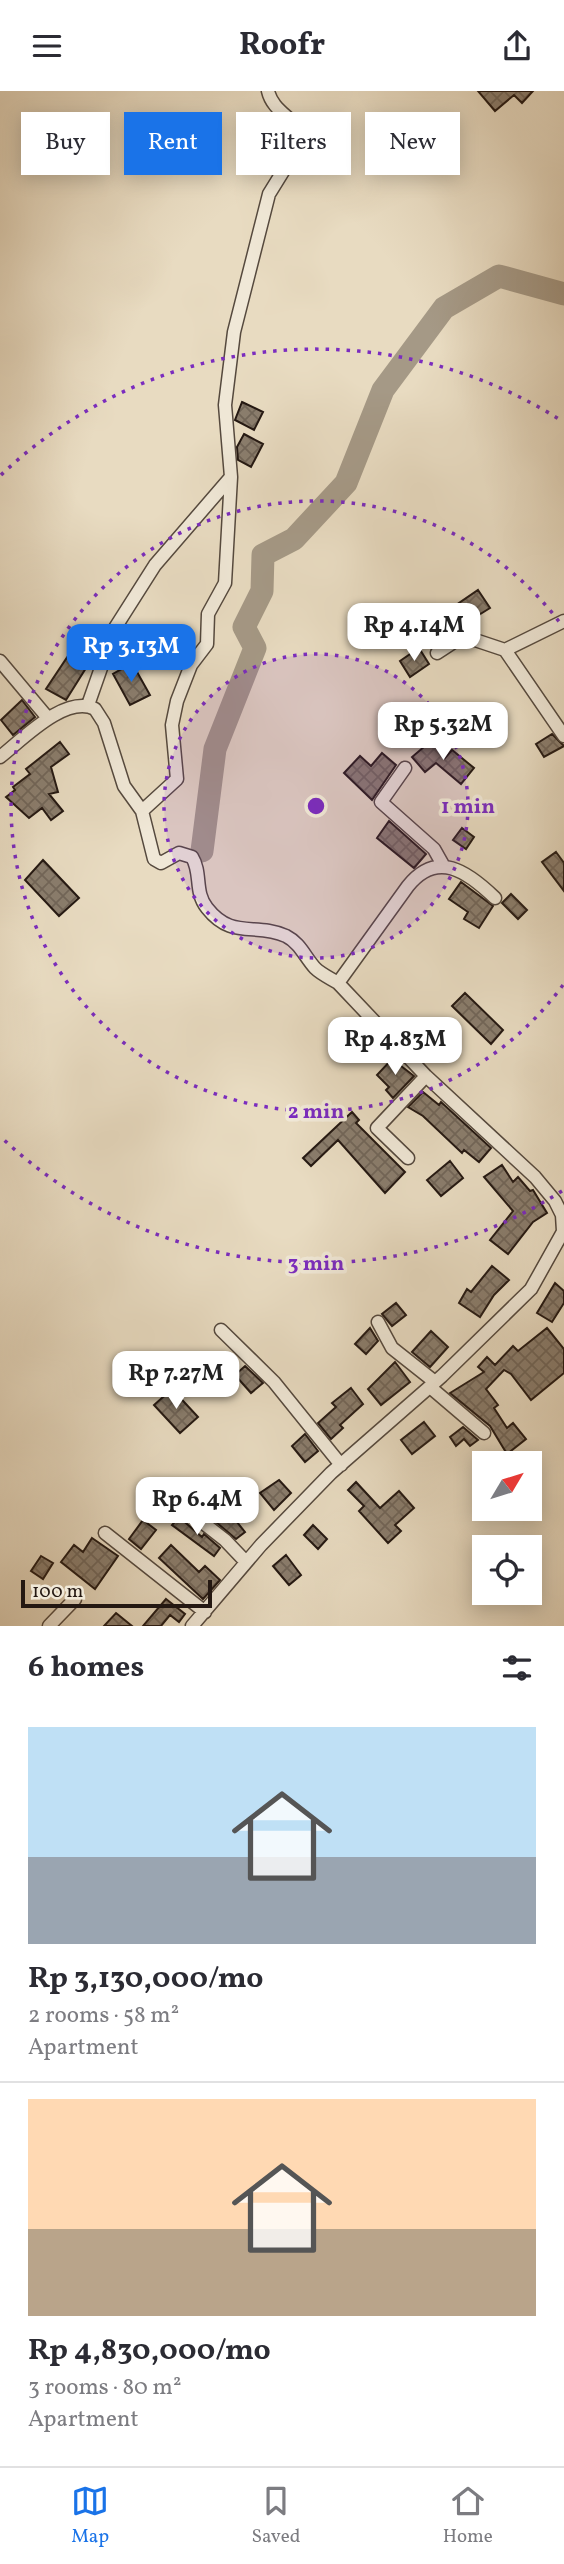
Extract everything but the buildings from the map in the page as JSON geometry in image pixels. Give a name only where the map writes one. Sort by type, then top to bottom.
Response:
[{"type":"street","points":[[142,811],[177,779],[172,725],[186,674],[207,644],[211,604],[225,583],[231,477],[225,405],[234,333],[269,194],[303,139],[296,125],[273,103],[268,91]]},
{"type":"street","points":[[88,705],[122,617],[155,565],[231,477]]},
{"type":"street","points":[[505,650],[564,621]]},
{"type":"street","points":[[437,653],[463,636],[505,650],[564,736]]},
{"type":"street","points":[[0,661],[47,717]]},
{"type":"street","points":[[0,757],[47,717],[88,705],[95,709],[104,723],[120,776],[132,801],[142,811],[155,859],[160,863],[179,853],[192,857],[198,870],[198,892],[205,906],[219,921],[233,929],[280,934],[290,938],[318,971],[338,983],[426,1076],[535,1177],[555,1201],[562,1215],[564,1230],[531,1289],[433,1385],[341,1465],[246,1562],[192,1626]]},
{"type":"street","points":[[405,768],[381,802],[434,849],[443,865]]},
{"type":"street","points":[[338,983],[418,874],[429,867],[443,865],[463,874],[495,898]]},
{"type":"street","points":[[408,1159],[377,1128],[426,1076]]},
{"type":"street","points":[[378,1322],[399,1355],[484,1433]]},
{"type":"street","points":[[221,1330],[274,1382],[341,1465]]},
{"type":"street","points":[[193,1515],[225,1540],[246,1562]]},
{"type":"street","points":[[105,1533],[205,1612]]},
{"type":"street","points":[[49,1626],[75,1599]]},
{"type":"waterway","points":[[202,851],[215,749],[255,648],[244,627],[262,591],[263,555],[294,539],[346,483],[383,390],[444,308],[499,276],[564,294]]}]
